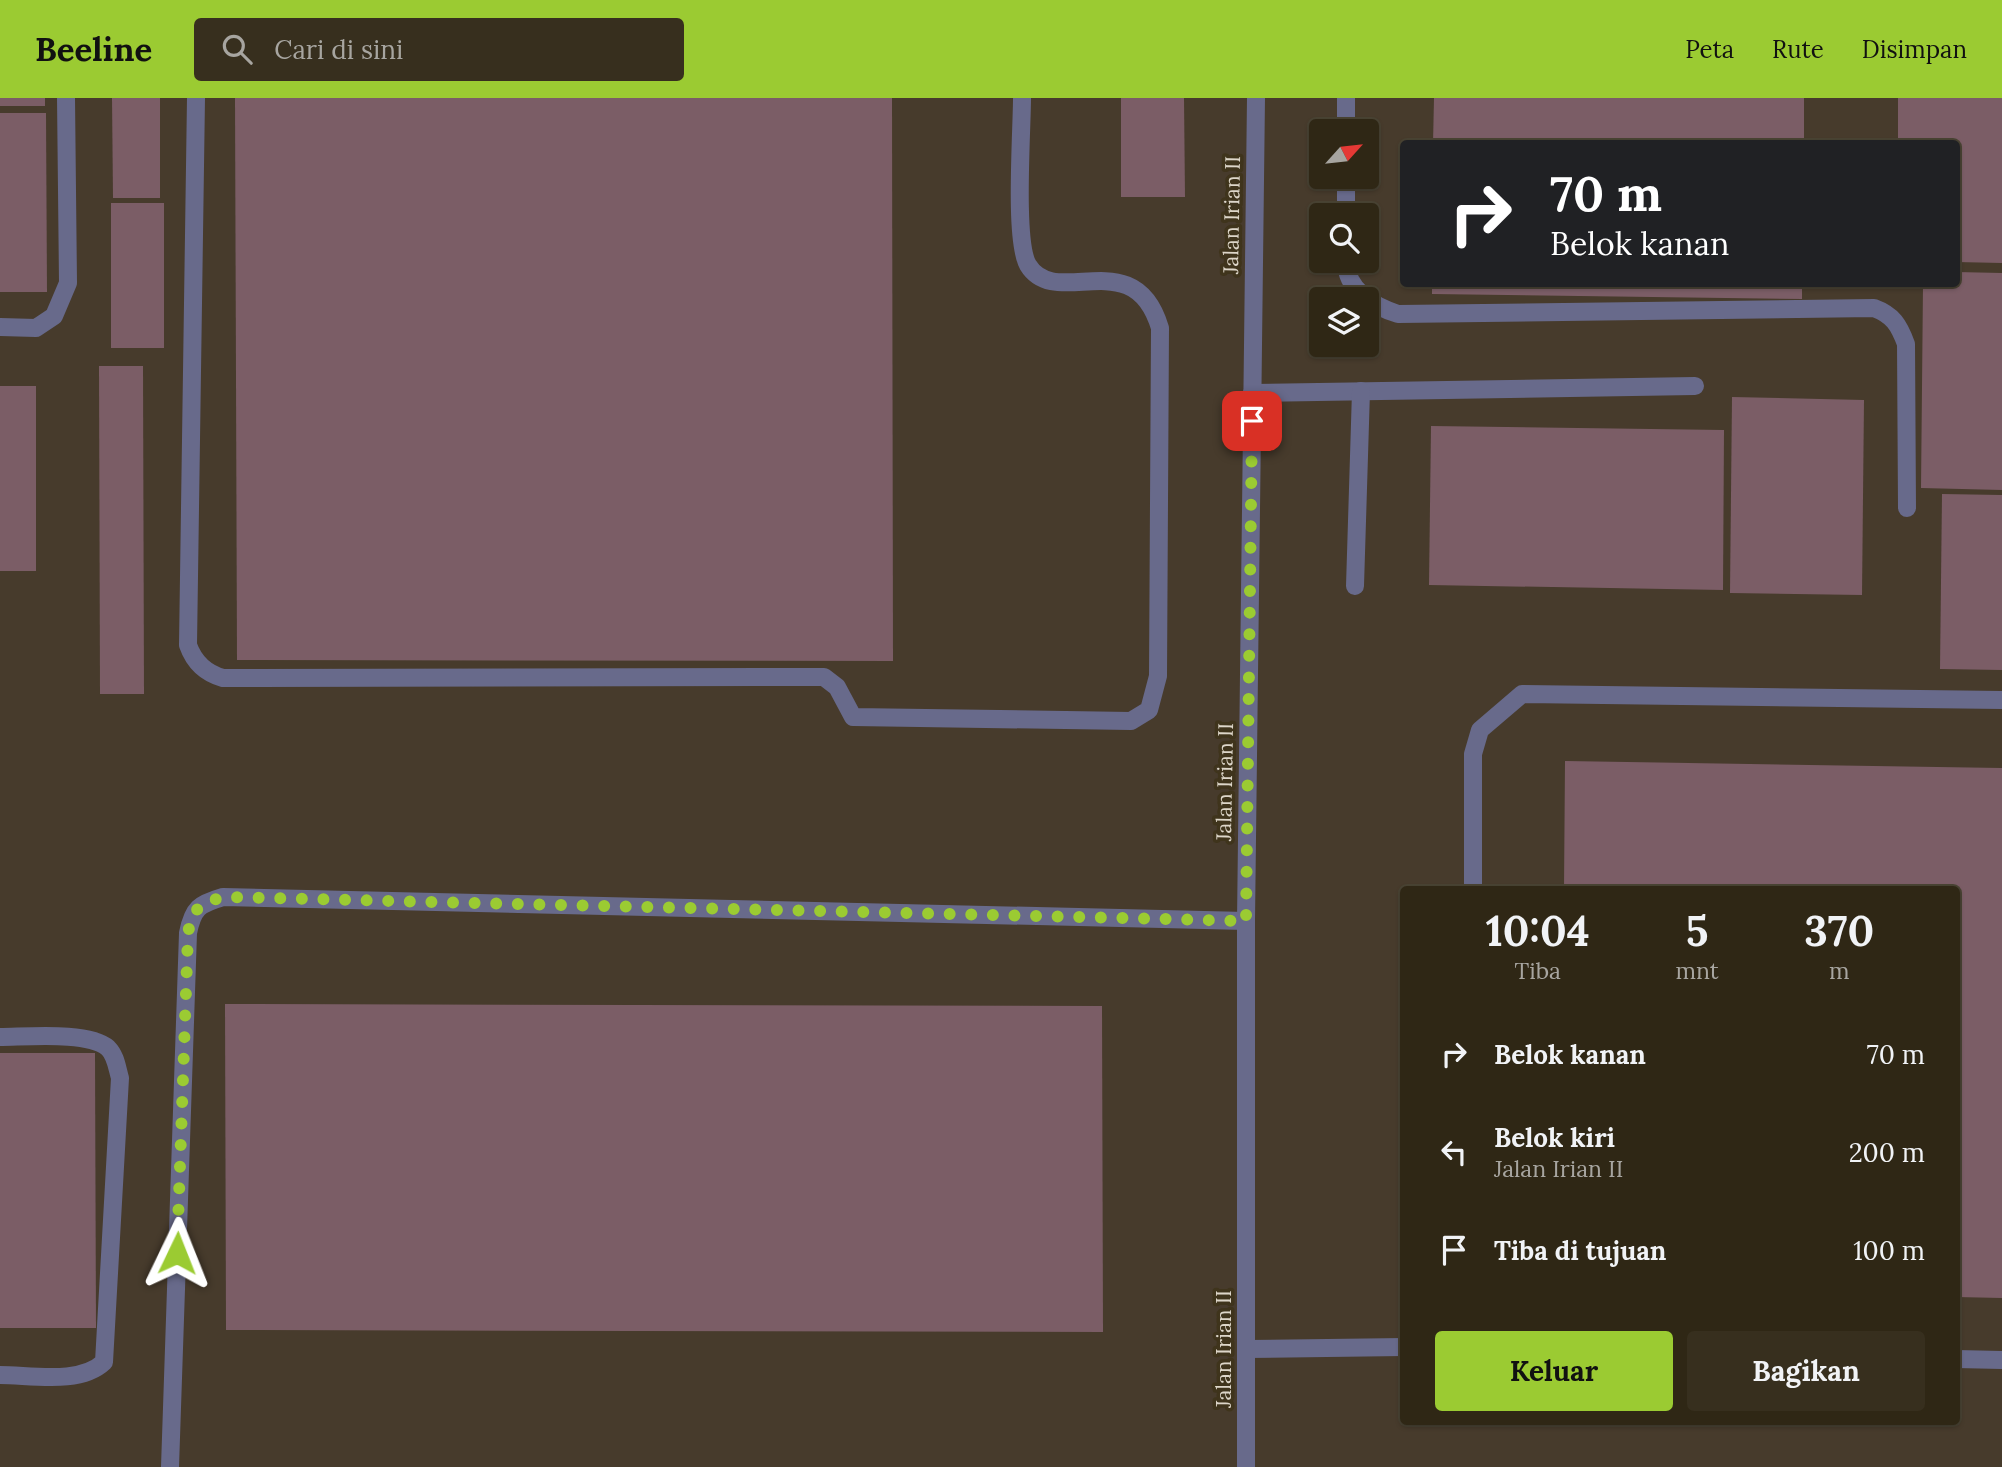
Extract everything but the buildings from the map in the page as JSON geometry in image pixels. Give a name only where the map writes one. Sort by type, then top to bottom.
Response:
[{"type":"street","points":[[0,327],[36,328],[54,316],[62,303],[68,283],[66,98]]},
{"type":"street","points":[[196,98],[188,645],[192,657],[212,675],[223,678],[824,677],[837,687],[853,718],[1131,721],[1149,710],[1158,676],[1160,328],[1154,310],[1144,294],[1129,285],[1055,281],[1040,276],[1029,267],[1022,240],[1022,98]]},
{"type":"street","name":"Jalan Irian II","points":[[1246,1467],[1246,921],[1256,98]]},
{"type":"street","points":[[1346,98],[1346,119]]},
{"type":"street","points":[[1349,273],[1351,282],[1360,294],[1398,314],[1874,308],[1889,314],[1900,327],[1906,344],[1907,509]]},
{"type":"street","points":[[1252,393],[1695,386]]},
{"type":"street","points":[[1355,586],[1361,391]]},
{"type":"street","points":[[1473,886],[1473,754],[1480,730],[1522,694],[2002,700]]},
{"type":"street","points":[[170,1467],[188,933],[191,915],[205,902],[223,897],[1246,921]]},
{"type":"street","points":[[0,1037],[73,1038],[100,1043],[113,1055],[120,1078],[104,1362],[94,1369],[76,1375],[0,1374]]},
{"type":"street","points":[[1247,1349],[1400,1347]]},
{"type":"street","points":[[1960,1359],[2002,1360]]},
{"type":"shaded area","points":[[0,98],[2002,98],[2002,1467],[0,1467]]},
{"type":"route","points":[[177,1253],[188,933],[191,915],[205,902],[223,897],[1246,921],[1252,421]]}]
